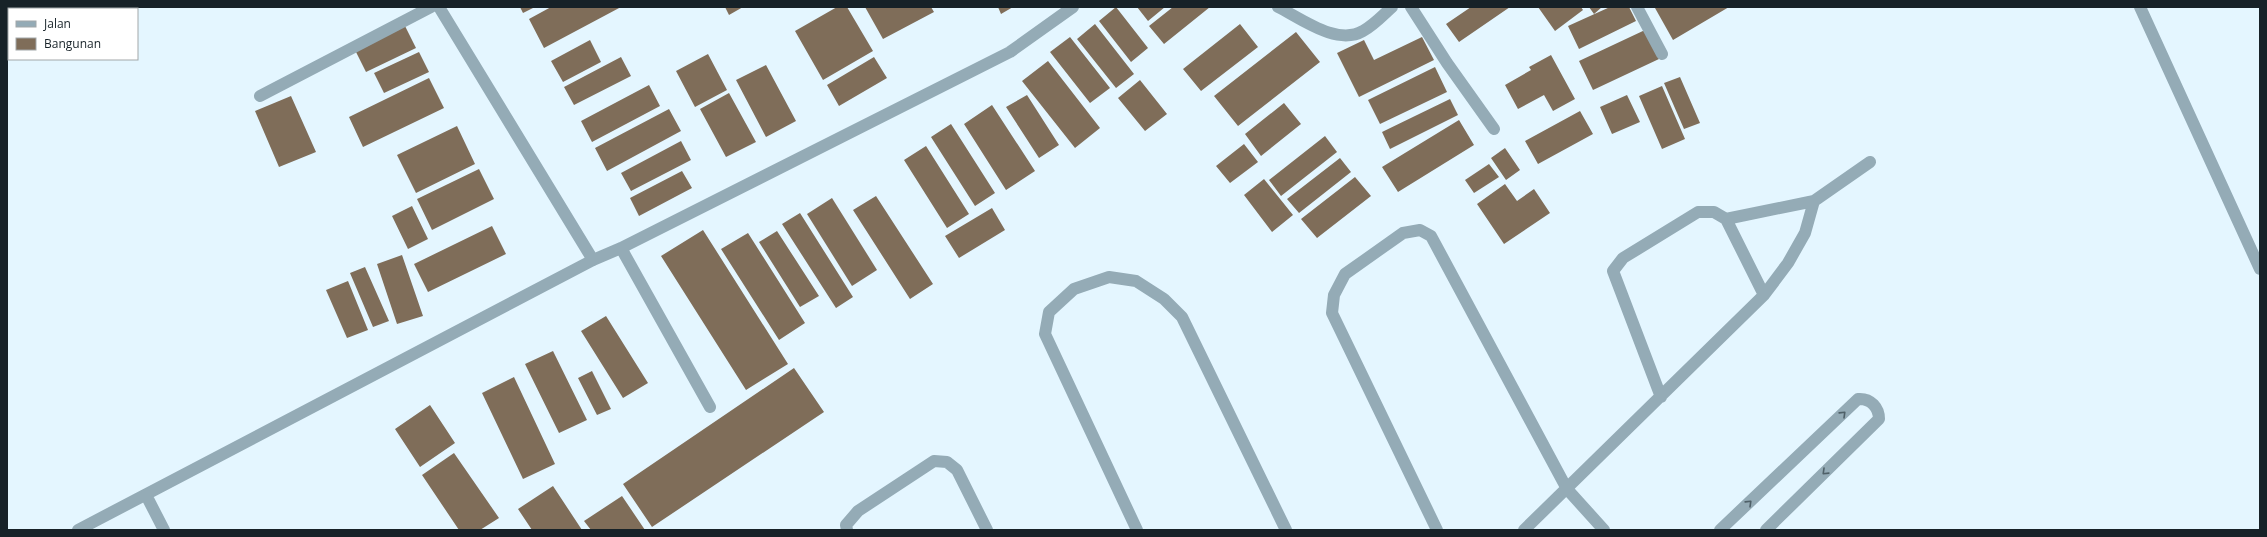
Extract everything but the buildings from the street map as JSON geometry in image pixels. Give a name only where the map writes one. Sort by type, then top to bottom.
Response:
[{"type":"street","points":[[260,96],[432,7]]},
{"type":"street","points":[[438,7],[593,260]]},
{"type":"street","points":[[78,530],[593,260],[621,248],[1010,52],[1073,7]]},
{"type":"street","points":[[1278,7],[1322,30],[1344,36],[1363,31],[1392,7]]},
{"type":"street","points":[[1411,7],[1447,63],[1494,129]]},
{"type":"street","points":[[1637,7],[1662,54]]},
{"type":"street","points":[[2140,7],[2260,269]]},
{"type":"street","points":[[1726,219],[1814,201],[1870,162]]},
{"type":"street","points":[[1524,530],[1764,295],[1788,264],[1805,233],[1814,201]]},
{"type":"street","points":[[1661,397],[1613,271],[1623,258],[1698,212],[1714,212],[1726,219],[1764,295]]},
{"type":"street","points":[[1437,530],[1332,313],[1334,295],[1344,274],[1403,233],[1420,230],[1431,236],[1567,489],[1604,530]]},
{"type":"street","points":[[621,248],[710,407]]},
{"type":"street","points":[[1137,530],[1045,334],[1049,312],[1074,289],[1109,277],[1136,281],[1164,299],[1182,317],[1286,530]]},
{"type":"street","points":[[1720,530],[1858,399],[1871,402],[1879,412],[1879,419],[1766,530]]},
{"type":"street","points":[[846,530],[846,525],[858,511],[934,461],[947,462],[957,470],[987,530]]},
{"type":"street","points":[[146,494],[164,530]]}]
